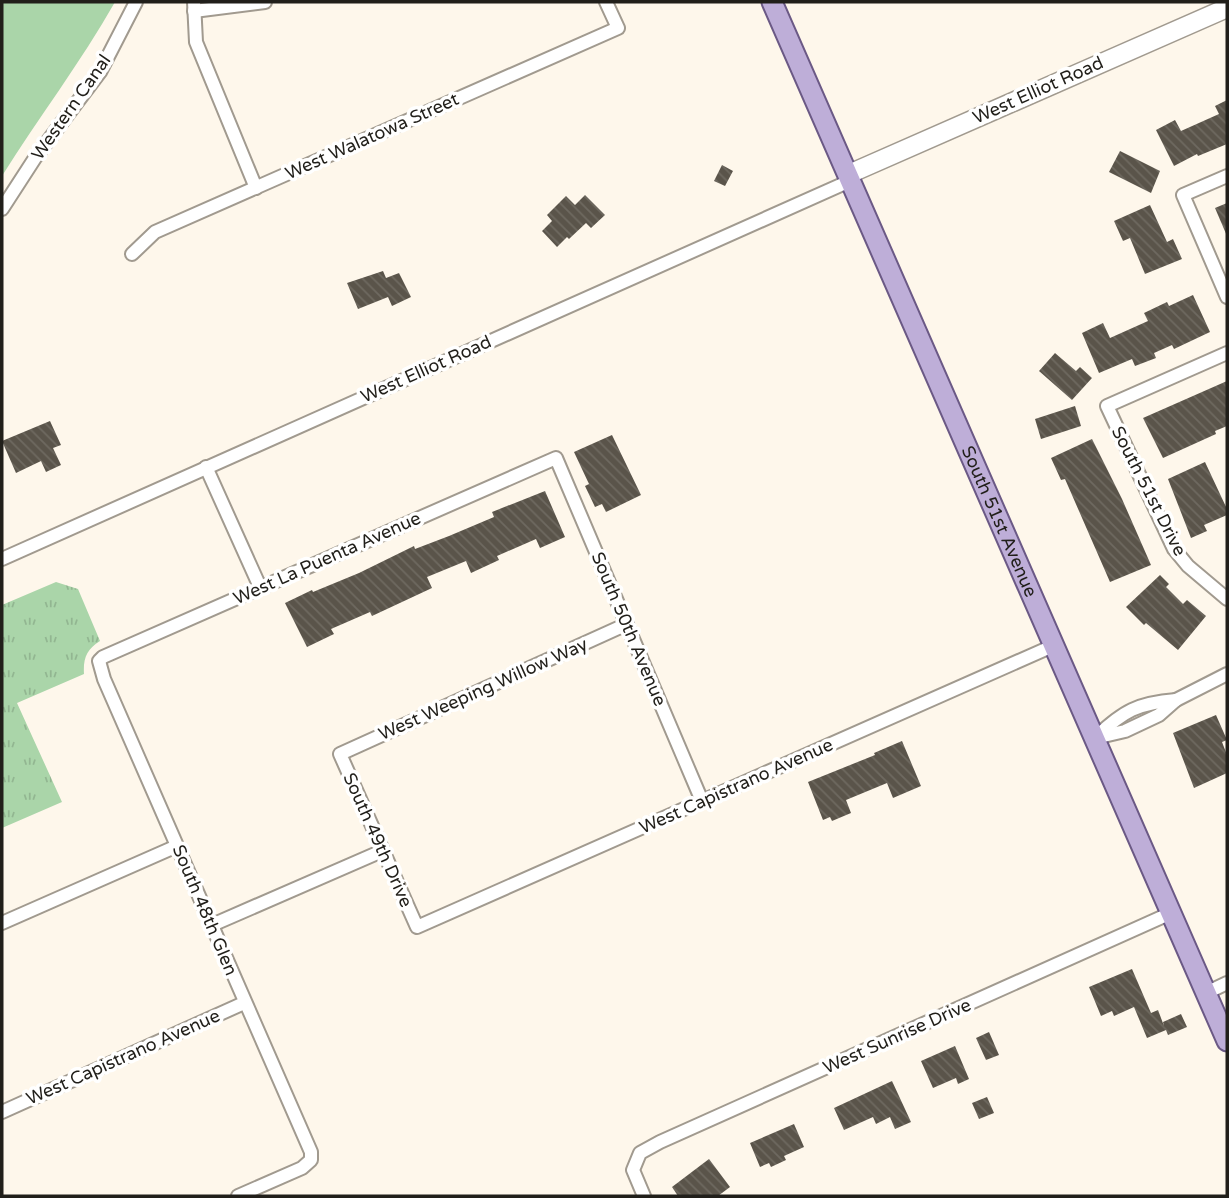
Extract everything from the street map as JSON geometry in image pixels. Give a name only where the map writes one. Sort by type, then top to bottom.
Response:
[{"type":"main road","name":"South 51st Avenue","points":[[772,2],[1227,1041]]},
{"type":"main road","name":"West Elliot Road","points":[[850,177],[1227,8]]},
{"type":"street","name":"Western Canal","points":[[2,209],[35,158],[100,72],[136,2]]},
{"type":"street","points":[[256,188],[196,42],[194,6],[265,2]]},
{"type":"street","name":"West Walatowa Street","points":[[132,254],[155,232],[618,27],[606,2]]},
{"type":"street","points":[[1227,176],[1183,195],[1227,297]]},
{"type":"street","name":"West Elliot Road","points":[[2,559],[850,177]]},
{"type":"street","name":"South 51st Drive","points":[[1227,353],[1107,406],[1174,549],[1188,566],[1227,599]]},
{"type":"street","name":"West La Puenta Avenue","points":[[99,661],[110,653],[556,458]]},
{"type":"street","name":"South 50th Avenue","points":[[556,458],[702,801]]},
{"type":"street","points":[[206,467],[260,587]]},
{"type":"street","name":"West Weeping Willow Way","points":[[340,754],[627,624]]},
{"type":"street","name":"West Capistrano Avenue","points":[[417,927],[1055,645]]},
{"type":"street","name":"South 48th Glen","points":[[99,661],[104,679],[244,1003],[309,1146],[311,1160],[302,1168],[237,1196]]},
{"type":"street","points":[[1095,738],[1125,731],[1159,715],[1176,700],[1227,675]]},
{"type":"street","name":"South 49th Drive","points":[[340,754],[417,927]]},
{"type":"street","points":[[2,923],[177,846]]},
{"type":"street","points":[[212,925],[382,851]]},
{"type":"street","name":"West Sunrise Drive","points":[[644,1196],[633,1170],[640,1153],[660,1142],[1171,912]]},
{"type":"street","points":[[1206,993],[1227,983]]},
{"type":"street","name":"West Capistrano Avenue","points":[[2,1112],[244,1003]]},
{"type":"green space","points":[[2,2],[115,2],[2,176]]},
{"type":"green space","points":[[56,582],[78,589],[100,641],[87,654],[84,674],[17,703],[62,802],[2,828],[2,605]]},
{"type":"building","points":[[1227,100],[1227,144],[1198,156],[1197,154],[1174,166],[1156,130],[1175,120],[1181,131],[1219,114],[1215,106]]},
{"type":"building","points":[[1120,151],[1160,171],[1151,193],[1109,172]]},
{"type":"building","points":[[722,165],[733,171],[725,186],[714,181]]},
{"type":"building","points":[[585,195],[605,215],[591,228],[586,223],[557,247],[542,231],[552,221],[547,215],[566,196],[575,205]]},
{"type":"building","points":[[1227,203],[1227,236],[1215,208]]},
{"type":"building","points":[[1150,205],[1167,242],[1173,239],[1182,259],[1145,274],[1130,238],[1123,241],[1114,221]]},
{"type":"building","points":[[383,271],[386,278],[399,273],[411,297],[392,306],[388,297],[358,309],[347,283]]},
{"type":"building","points":[[1193,295],[1210,332],[1174,349],[1172,345],[1154,353],[1156,358],[1135,366],[1132,359],[1099,373],[1082,333],[1103,323],[1110,338],[1148,321],[1144,313],[1167,302],[1169,306]]},
{"type":"building","points":[[1055,353],[1076,371],[1080,367],[1092,378],[1072,400],[1039,371]]},
{"type":"building","points":[[1227,381],[1227,426],[1215,431],[1216,434],[1163,458],[1143,418]]},
{"type":"building","points":[[1075,406],[1081,426],[1041,439],[1035,419]]},
{"type":"building","points":[[50,421],[61,445],[53,448],[61,465],[46,472],[41,461],[16,473],[2,441]]},
{"type":"building","points":[[612,435],[641,495],[606,512],[602,504],[595,507],[585,486],[589,484],[574,452]]},
{"type":"building","points":[[1092,439],[1151,565],[1110,582],[1065,479],[1061,480],[1051,458]]},
{"type":"building","points":[[1205,462],[1227,509],[1227,515],[1204,525],[1207,531],[1191,538],[1168,479]]},
{"type":"building","points":[[545,491],[565,537],[540,548],[536,539],[497,556],[499,560],[471,573],[466,561],[427,577],[432,588],[372,616],[370,612],[331,629],[334,634],[307,647],[285,603],[359,573],[414,546],[415,549],[494,517],[492,512]]},
{"type":"building","points":[[1160,575],[1169,584],[1166,587],[1183,604],[1187,600],[1206,616],[1178,650],[1146,623],[1144,625],[1126,607]]},
{"type":"building","points":[[1216,715],[1227,740],[1222,742],[1227,755],[1227,773],[1194,788],[1173,733]]},
{"type":"building","points":[[902,741],[921,786],[893,798],[887,783],[846,800],[851,813],[832,821],[830,817],[823,820],[808,782]]},
{"type":"building","points":[[1132,969],[1151,1013],[1158,1010],[1164,1026],[1163,1022],[1181,1014],[1187,1027],[1168,1035],[1166,1030],[1147,1038],[1134,1007],[1114,1016],[1112,1011],[1101,1016],[1089,987]]},
{"type":"building","points":[[989,1032],[999,1055],[986,1060],[976,1038]]},
{"type":"building","points":[[955,1046],[969,1079],[958,1084],[956,1078],[933,1088],[921,1061]]},
{"type":"building","points":[[892,1081],[911,1122],[895,1129],[890,1117],[876,1124],[873,1117],[844,1130],[834,1108]]},
{"type":"building","points":[[987,1097],[994,1113],[979,1119],[972,1103]]},
{"type":"building","points":[[794,1124],[804,1147],[784,1156],[786,1160],[771,1167],[769,1163],[760,1167],[750,1143]]},
{"type":"building","points":[[709,1159],[730,1187],[718,1196],[678,1196],[672,1187]]}]
